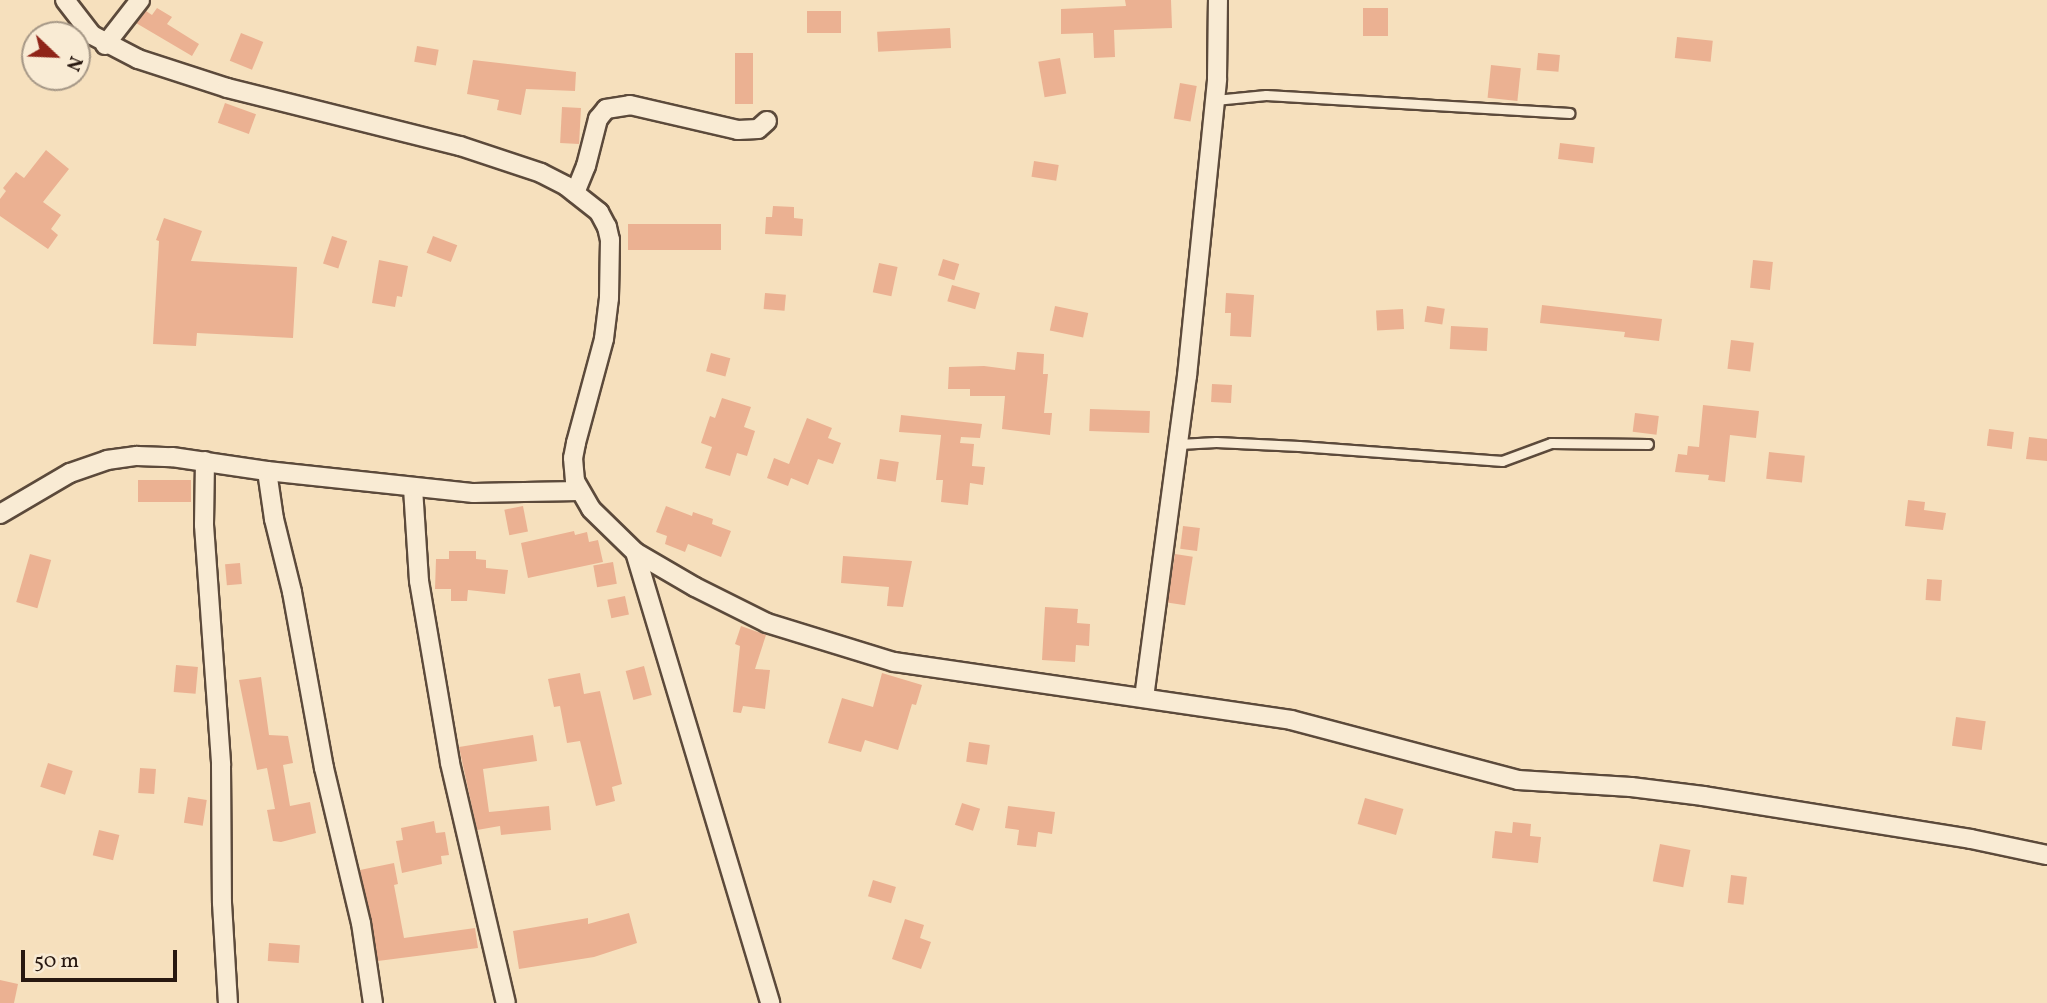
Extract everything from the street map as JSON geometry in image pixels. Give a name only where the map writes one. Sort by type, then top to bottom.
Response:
[{"type":"street","points":[[65,0],[92,35],[105,45],[177,74],[460,146],[541,173],[575,193],[599,212],[607,227],[611,257],[604,339],[573,458],[579,491],[591,509],[635,552],[695,587],[766,623],[849,651],[907,664],[1291,720],[1518,780],[1631,787],[1691,795],[1971,839],[2047,855]]},
{"type":"street","points":[[105,45],[140,0]]},
{"type":"street","points":[[1144,698],[1179,444],[1214,100],[1218,0]]},
{"type":"street","points":[[575,193],[586,166],[598,119],[606,109],[629,105],[738,130],[758,129],[767,121]]},
{"type":"street","points":[[0,514],[70,473],[107,460],[137,456],[205,461],[267,471],[474,493],[579,491]]},
{"type":"street","points":[[205,461],[204,525],[221,765],[222,903],[228,1003]]},
{"type":"street","points":[[267,471],[274,519],[292,592],[324,768],[361,923],[373,1003]]},
{"type":"street","points":[[413,488],[419,581],[450,763],[506,1003]]},
{"type":"street","points":[[635,552],[770,1003]]},
{"type":"lane","points":[[1214,100],[1265,95],[1569,113]]},
{"type":"lane","points":[[1179,444],[1216,442],[1299,446],[1502,461],[1551,443],[1648,444]]},
{"type":"building","points":[[1125,0],[1171,0],[1172,28],[1114,30],[1115,57],[1094,58],[1093,33],[1061,34],[1061,9],[1126,6]]},
{"type":"building","points":[[157,8],[172,17],[167,24],[199,44],[192,56],[136,23],[146,11],[152,15]]},
{"type":"building","points":[[1363,8],[1388,8],[1388,36],[1363,36]]},
{"type":"building","points":[[807,11],[841,11],[841,33],[807,33]]},
{"type":"building","points":[[950,28],[951,48],[878,52],[877,32]]},
{"type":"building","points":[[241,33],[263,42],[252,70],[230,61]]},
{"type":"building","points":[[1677,37],[1713,41],[1711,62],[1675,58]]},
{"type":"building","points":[[417,46],[439,50],[436,66],[414,62]]},
{"type":"building","points":[[735,53],[753,53],[753,104],[735,104]]},
{"type":"building","points":[[1538,53],[1560,55],[1558,72],[1537,70]]},
{"type":"building","points":[[1060,58],[1066,93],[1045,97],[1038,62]]},
{"type":"building","points":[[473,60],[576,72],[575,91],[526,89],[521,115],[497,110],[499,100],[467,94]]},
{"type":"building","points":[[1491,65],[1521,68],[1517,101],[1488,98]]},
{"type":"building","points":[[1180,83],[1197,86],[1190,121],[1174,118]]},
{"type":"building","points":[[225,103],[256,114],[249,134],[218,123]]},
{"type":"building","points":[[562,107],[581,108],[579,144],[560,143]]},
{"type":"building","points":[[1560,143],[1595,147],[1593,163],[1558,159]]},
{"type":"building","points":[[46,150],[69,169],[43,202],[61,215],[51,229],[58,235],[48,249],[0,216],[0,199],[6,191],[3,188],[16,172],[24,178]]},
{"type":"building","points":[[1034,161],[1059,165],[1056,181],[1031,177]]},
{"type":"building","points":[[773,206],[794,207],[794,218],[803,219],[802,236],[765,234],[766,217],[772,217]]},
{"type":"building","points":[[164,218],[202,231],[191,261],[297,267],[293,338],[197,333],[196,346],[153,344],[159,241],[156,240]]},
{"type":"building","points":[[628,224],[721,224],[721,250],[628,250]]},
{"type":"building","points":[[332,236],[347,241],[338,269],[323,264]]},
{"type":"building","points":[[433,236],[457,245],[451,262],[427,253]]},
{"type":"building","points":[[943,259],[959,264],[954,280],[938,275]]},
{"type":"building","points":[[379,260],[408,266],[402,297],[397,296],[395,307],[372,303]]},
{"type":"building","points":[[1753,260],[1773,262],[1770,290],[1750,288]]},
{"type":"building","points":[[879,263],[898,267],[891,296],[873,292]]},
{"type":"building","points":[[952,285],[980,293],[975,309],[947,301]]},
{"type":"building","points":[[765,293],[786,295],[785,311],[764,309]]},
{"type":"building","points":[[1226,293],[1254,295],[1251,337],[1230,336],[1231,313],[1225,313]]},
{"type":"building","points":[[1542,305],[1662,319],[1659,341],[1624,337],[1625,332],[1540,323]]},
{"type":"building","points":[[1055,306],[1088,313],[1083,338],[1050,330]]},
{"type":"building","points":[[1427,306],[1445,309],[1442,325],[1424,322]]},
{"type":"building","points":[[1403,309],[1404,329],[1377,330],[1376,310]]},
{"type":"building","points":[[1451,326],[1488,328],[1487,351],[1450,349]]},
{"type":"building","points":[[1731,340],[1754,343],[1750,372],[1727,369]]},
{"type":"building","points":[[1017,352],[1044,354],[1043,374],[1048,374],[1044,413],[1052,413],[1050,435],[1002,429],[1005,396],[970,396],[970,389],[948,389],[949,367],[984,366],[1015,370]]},
{"type":"building","points":[[711,353],[730,358],[725,377],[706,371]]},
{"type":"building","points":[[1212,384],[1232,385],[1231,403],[1211,402]]},
{"type":"building","points":[[722,398],[751,407],[744,427],[755,431],[747,456],[737,453],[730,476],[705,468],[712,447],[701,443],[710,416],[715,418]]},
{"type":"building","points":[[1703,405],[1759,411],[1756,438],[1730,435],[1725,482],[1708,480],[1709,475],[1675,472],[1678,454],[1687,455],[1688,446],[1699,447]]},
{"type":"building","points":[[1090,409],[1150,411],[1149,433],[1089,431]]},
{"type":"building","points":[[1635,413],[1659,416],[1657,435],[1633,432]]},
{"type":"building","points":[[901,415],[982,424],[980,438],[961,437],[960,443],[974,444],[972,466],[985,467],[983,485],[970,483],[968,505],[941,502],[943,480],[936,480],[941,435],[899,432]]},
{"type":"building","points":[[807,418],[832,428],[828,438],[841,443],[833,464],[818,459],[808,485],[791,478],[788,486],[767,478],[774,458],[789,464]]},
{"type":"building","points":[[1989,429],[2014,432],[2012,449],[1987,446]]},
{"type":"building","points":[[2029,437],[2047,439],[2047,461],[2026,459]]},
{"type":"building","points":[[1769,452],[1805,456],[1802,483],[1766,479]]},
{"type":"building","points":[[880,459],[899,462],[896,482],[877,479]]},
{"type":"building","points":[[138,480],[191,480],[191,502],[138,502]]},
{"type":"building","points":[[1908,500],[1925,502],[1924,510],[1946,513],[1943,530],[1905,526]]},
{"type":"building","points":[[523,506],[528,532],[509,535],[504,510]]},
{"type":"building","points":[[666,506],[692,516],[693,512],[713,519],[712,524],[731,531],[721,557],[688,544],[685,552],[665,544],[667,536],[656,532]]},
{"type":"building","points":[[1183,526],[1200,528],[1197,551],[1180,549]]},
{"type":"building","points":[[574,531],[575,535],[587,532],[589,542],[598,540],[603,562],[528,578],[521,543]]},
{"type":"building","points":[[449,551],[476,551],[476,559],[486,560],[486,568],[508,570],[505,594],[468,590],[467,601],[451,601],[451,589],[435,589],[436,559],[449,559]]},
{"type":"building","points":[[30,554],[51,560],[37,608],[16,602]]},
{"type":"building","points":[[1175,554],[1193,557],[1185,605],[1167,602]]},
{"type":"building","points":[[843,556],[912,561],[903,607],[887,606],[889,587],[841,583]]},
{"type":"building","points":[[613,562],[617,584],[597,587],[593,565]]},
{"type":"building","points":[[240,563],[242,584],[227,585],[225,564]]},
{"type":"building","points":[[1927,579],[1942,580],[1940,601],[1926,600]]},
{"type":"building","points":[[625,596],[629,615],[611,618],[607,600]]},
{"type":"building","points":[[1045,607],[1078,609],[1077,623],[1090,624],[1089,646],[1076,645],[1075,662],[1042,660]]},
{"type":"building","points":[[741,626],[766,635],[755,669],[770,670],[765,709],[743,706],[741,713],[733,712],[740,646],[735,644]]},
{"type":"building","points":[[176,665],[198,667],[196,694],[174,692]]},
{"type":"building","points":[[644,666],[652,695],[633,700],[626,671]]},
{"type":"building","points":[[580,673],[584,694],[600,691],[622,784],[612,787],[615,801],[596,806],[580,741],[567,743],[560,706],[554,707],[548,679]]},
{"type":"building","points":[[882,673],[922,685],[916,705],[912,704],[898,750],[865,740],[861,752],[828,743],[842,698],[873,707]]},
{"type":"building","points":[[261,677],[269,735],[288,736],[293,763],[283,765],[290,806],[310,802],[316,833],[281,842],[273,841],[267,810],[275,809],[267,768],[257,770],[239,680]]},
{"type":"building","points":[[1956,717],[1986,721],[1982,750],[1952,746]]},
{"type":"building","points":[[533,735],[537,761],[483,769],[489,812],[549,806],[551,830],[501,835],[500,826],[477,830],[459,747]]},
{"type":"building","points":[[969,742],[990,745],[987,765],[966,762]]},
{"type":"building","points":[[48,763],[73,771],[65,795],[40,787]]},
{"type":"building","points":[[140,768],[156,769],[154,794],[138,793]]},
{"type":"building","points":[[188,797],[207,800],[203,826],[184,823]]},
{"type":"building","points":[[1365,798],[1403,809],[1396,835],[1358,824]]},
{"type":"building","points":[[962,803],[980,809],[973,831],[955,825]]},
{"type":"building","points":[[1008,806],[1055,812],[1052,834],[1038,832],[1036,847],[1017,845],[1019,830],[1005,828]]},
{"type":"building","points":[[434,821],[436,833],[445,832],[449,855],[441,856],[442,864],[402,873],[396,841],[403,840],[401,828]]},
{"type":"building","points":[[1513,822],[1531,824],[1530,836],[1541,837],[1538,863],[1492,858],[1495,831],[1512,833]]},
{"type":"building","points":[[99,830],[119,835],[113,860],[93,855]]},
{"type":"building","points":[[1660,844],[1690,850],[1683,887],[1653,881]]},
{"type":"building","points":[[394,863],[398,884],[394,885],[404,938],[475,928],[478,948],[378,961],[360,870]]},
{"type":"building","points":[[1731,875],[1747,877],[1743,905],[1728,903]]},
{"type":"building","points":[[873,880],[896,887],[891,903],[868,896]]},
{"type":"building","points":[[629,913],[637,943],[594,957],[519,969],[513,931],[588,918],[588,924]]},
{"type":"building","points":[[905,919],[924,925],[920,938],[931,942],[921,969],[892,959]]},
{"type":"building","points":[[269,943],[300,945],[299,963],[268,961]]},
{"type":"building","points":[[0,980],[18,984],[14,1003],[0,1003]]}]
